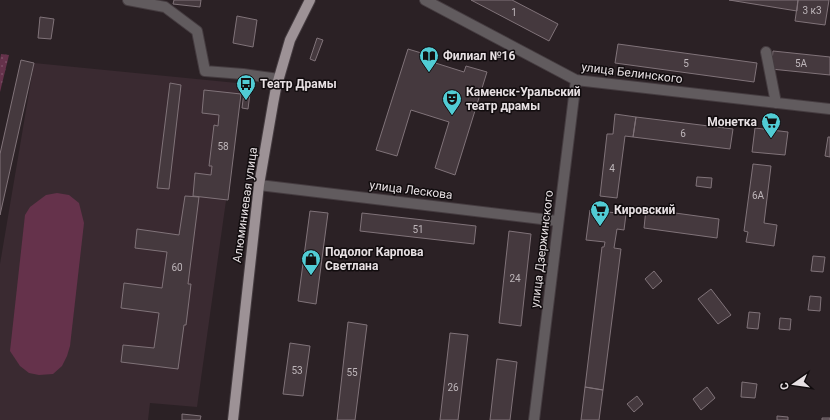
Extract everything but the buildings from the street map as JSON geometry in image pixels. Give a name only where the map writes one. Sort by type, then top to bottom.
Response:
[{"type":"main road","name":"Алюминиевая улица","points":[[233,420],[260,185],[273,104],[290,40],[310,0]]},
{"type":"street","points":[[132,0],[165,7],[197,31],[205,71],[279,79]]},
{"type":"street","name":"улица Белинского","points":[[425,0],[576,80],[830,110]]},
{"type":"street","points":[[766,52],[776,103]]},
{"type":"street","name":"улица Дзержинского","points":[[534,420],[576,80]]},
{"type":"street","name":"улица Лескова","points":[[260,185],[558,220]]},
{"type":"shaded area","points":[[1,54],[9,55],[0,92],[0,60]]},
{"type":"shaded area","points":[[34,63],[237,83],[241,94],[197,407],[150,403],[148,420],[0,420],[0,264]]},
{"type":"shaded area","points":[[57,193],[69,195],[79,203],[84,223],[70,346],[62,366],[53,374],[39,375],[29,373],[20,366],[10,351],[25,215],[30,207],[46,195]]},
{"type":"place","name":"Филиал №16","points":[[429,73]]},
{"type":"place","name":"Театр Драмы","points":[[246,101]]},
{"type":"place","name":"Каменск-Уральский театр драмы","points":[[452,116]]},
{"type":"place","name":"Монетка","points":[[771,139]]},
{"type":"place","name":"Кировский","points":[[600,227]]},
{"type":"place","name":"Подолог Карпова Светлана","points":[[311,276]]}]
